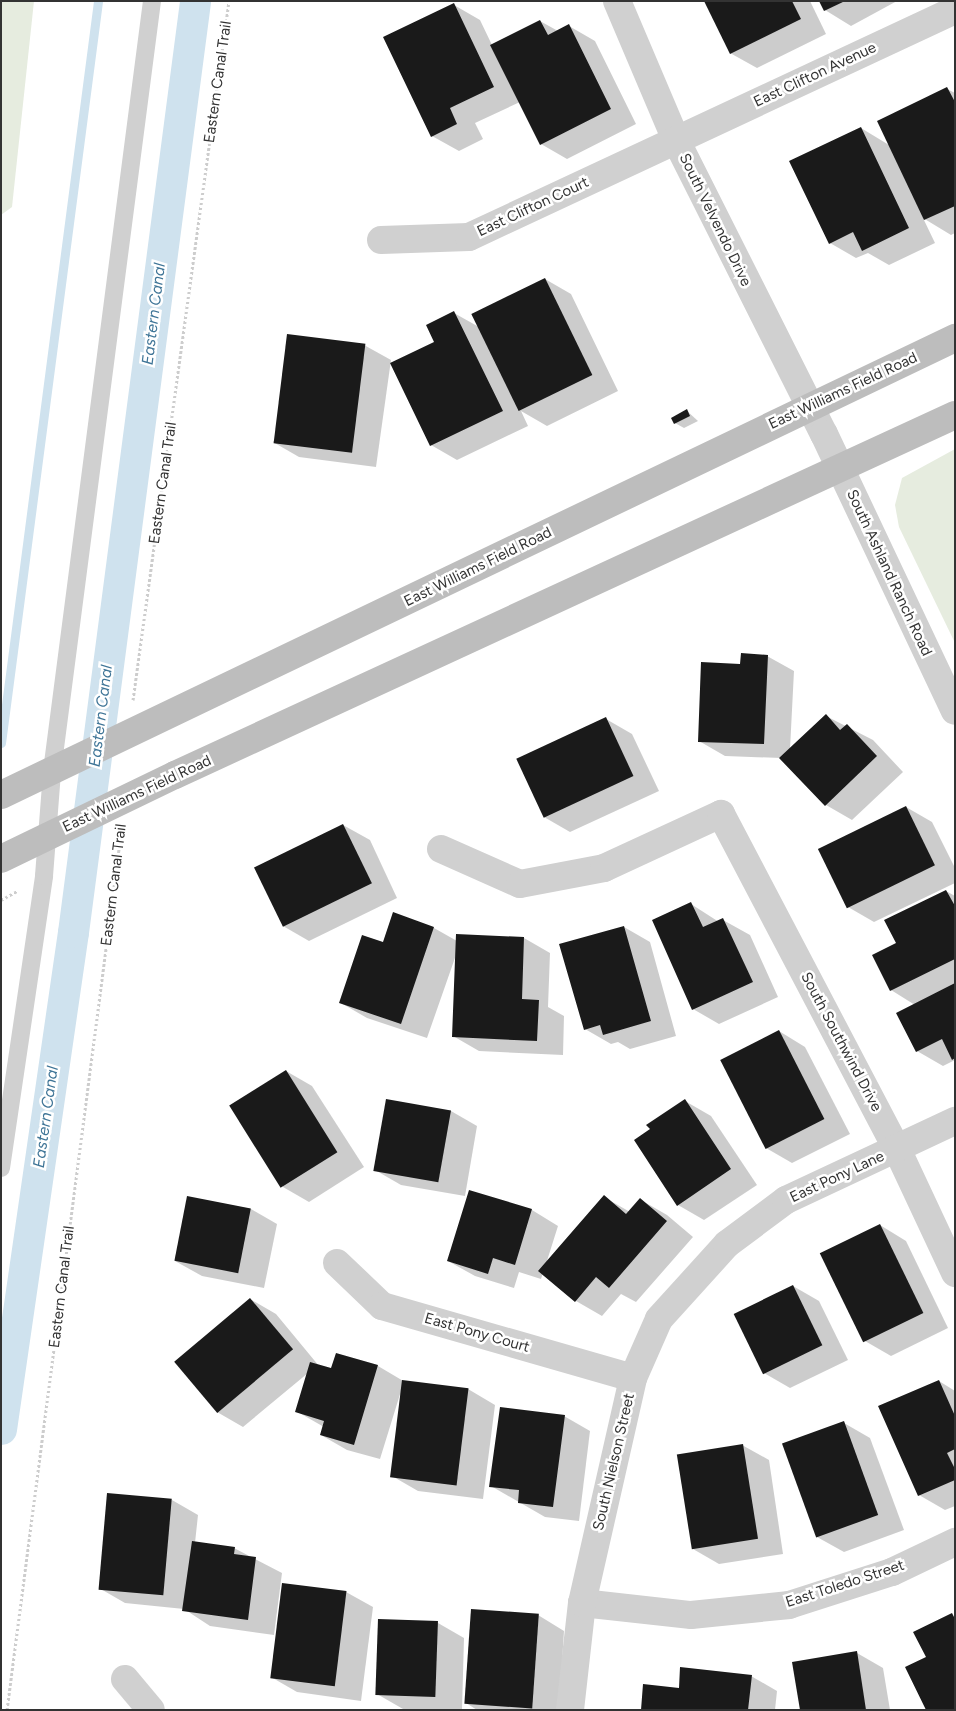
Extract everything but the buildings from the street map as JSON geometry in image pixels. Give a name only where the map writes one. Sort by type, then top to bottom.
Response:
[{"type":"main road","name":"East Williams Field Road","points":[[1,795],[955,338]]},
{"type":"main road","name":"East Williams Field Road","points":[[1,859],[124,799],[955,415]]},
{"type":"street","name":"South Velvendo Drive","points":[[617,1],[676,140],[808,408],[824,434]]},
{"type":"street","name":"East Clifton Avenue","points":[[676,140],[955,10]]},
{"type":"street","name":"East Clifton Court","points":[[382,240],[469,237],[676,140]]},
{"type":"street","name":"South Ashland Ranch Road","points":[[824,434],[955,711]]},
{"type":"street","name":"South Southwind Drive","points":[[441,849],[520,884],[604,868],[721,814],[897,1149],[955,1273]]},
{"type":"street","name":"East Pony Lane","points":[[727,1244],[786,1200],[955,1121]]},
{"type":"street","name":"South Nielson Street","points":[[570,1710],[582,1603],[633,1378],[659,1319],[727,1244]]},
{"type":"street","name":"East Pony Court","points":[[337,1263],[382,1306],[633,1378]]},
{"type":"street","name":"East Toledo Street","points":[[582,1603],[691,1615],[789,1605],[892,1572],[955,1542]]},
{"type":"street","points":[[125,1679],[150,1710]]},
{"type":"lane","points":[[1,1168],[47,836],[52,771],[152,1]]},
{"type":"path","name":"Eastern Canal Trail","points":[[132,733],[132,708],[228,1]]},
{"type":"path","name":"Eastern Canal Trail","points":[[7,1710],[124,799]]},
{"type":"shaded area","points":[[1,1],[34,1],[12,207],[1,215]]},
{"type":"shaded area","points":[[955,449],[955,643],[899,527],[895,505],[902,478]]},
{"type":"waterway","points":[[1,743],[98,1]]},
{"type":"waterway","name":"Eastern Canal","points":[[1,1429],[73,932],[195,1]]}]
